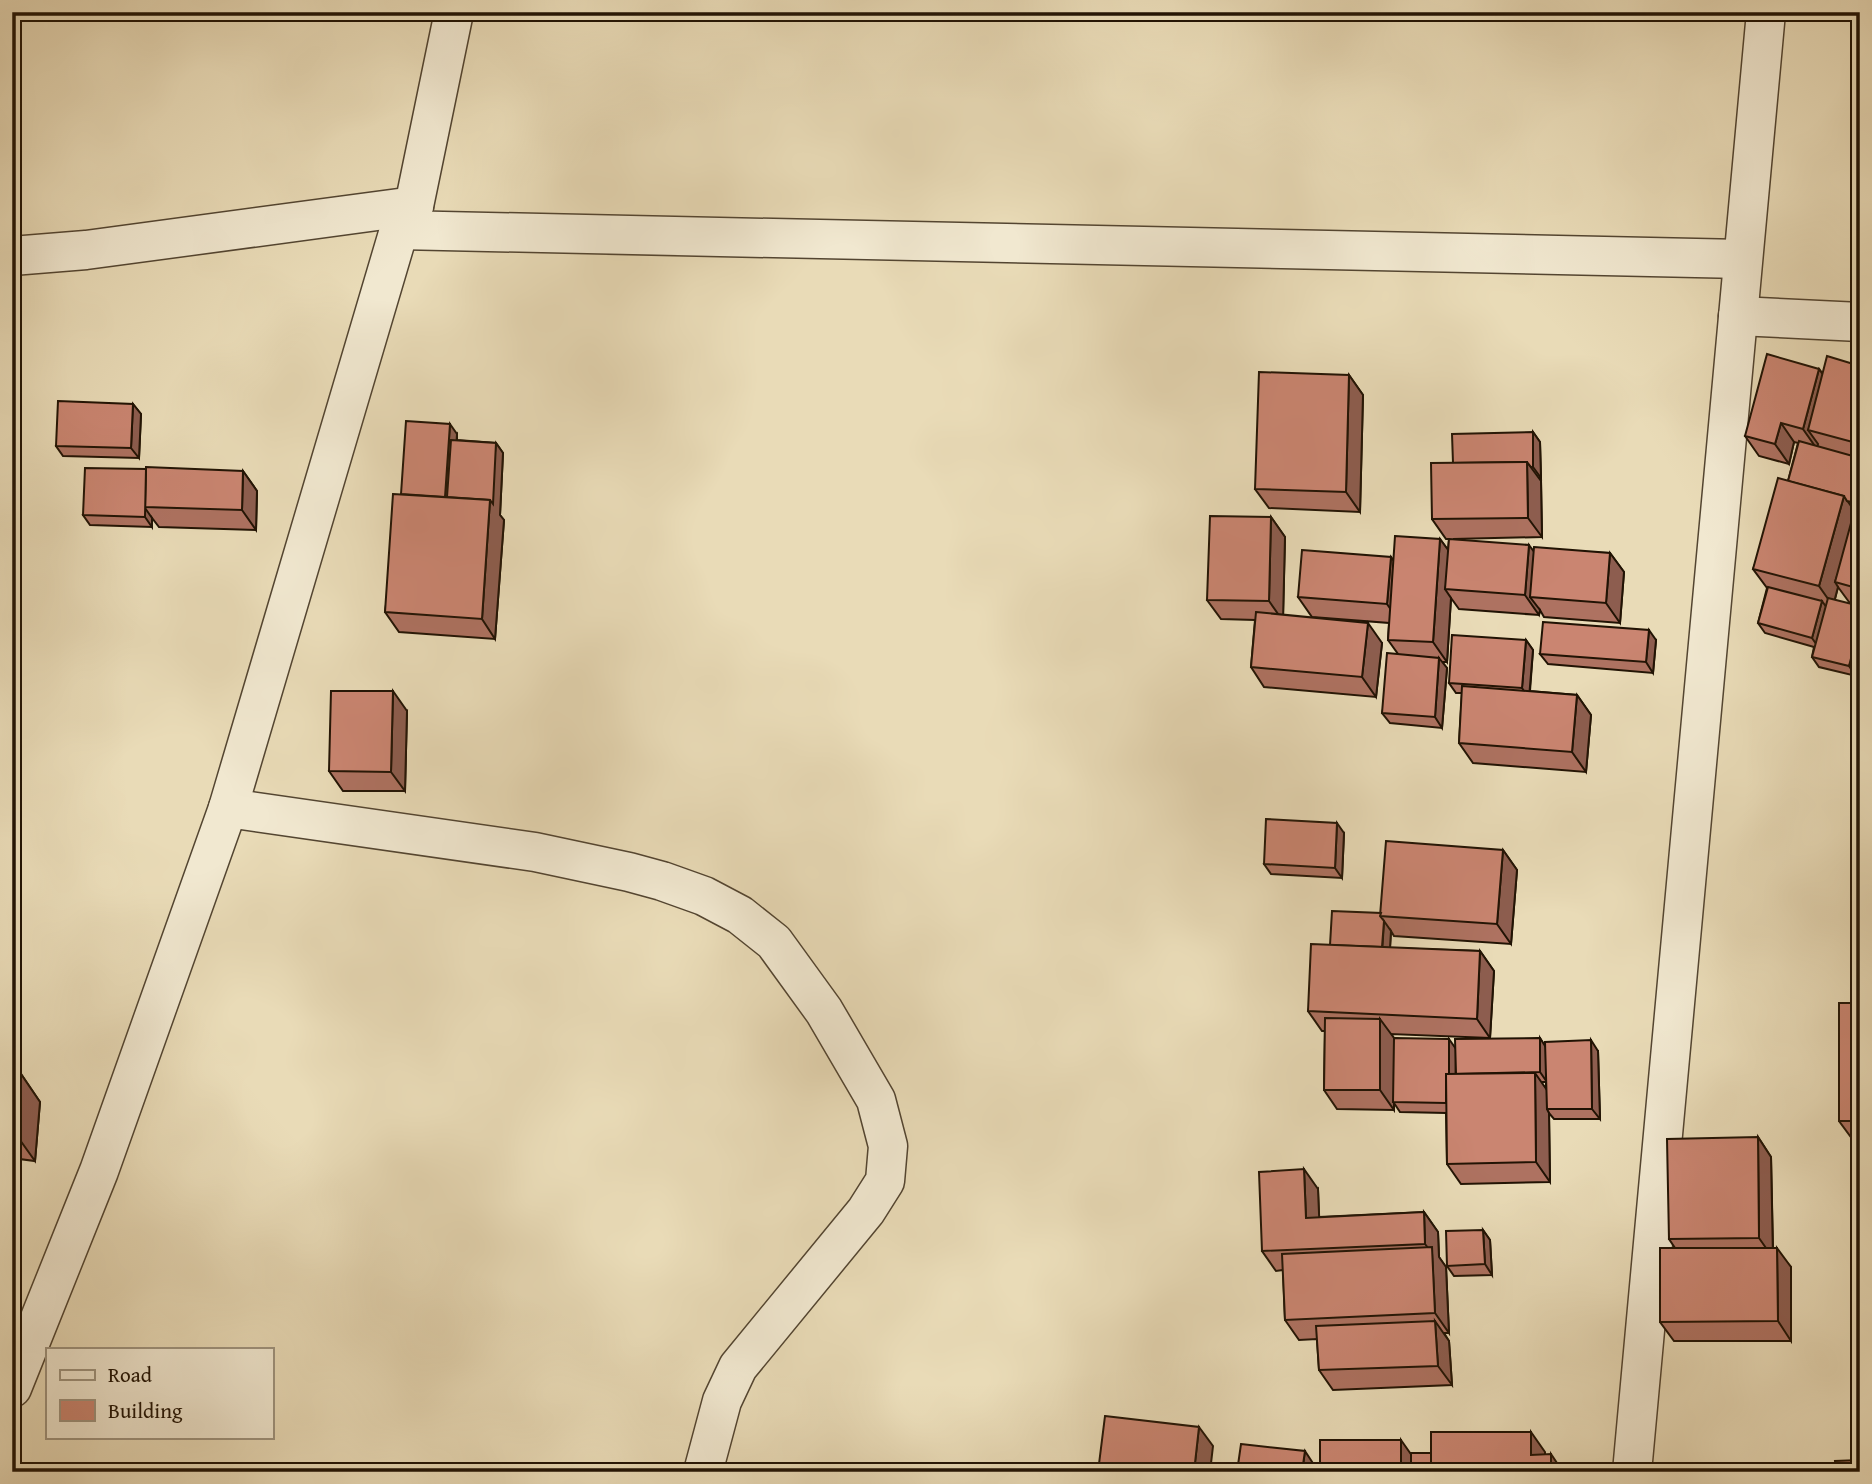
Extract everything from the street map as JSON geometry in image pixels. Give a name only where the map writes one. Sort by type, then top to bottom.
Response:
[{"type":"street","points":[[12,1388],[99,1171],[228,808],[407,218],[454,12]]},
{"type":"street","points":[[1632,1472],[1766,12]]},
{"type":"street","points":[[12,256],[407,218],[1742,258]]},
{"type":"street","points":[[1738,316],[1860,321]]},
{"type":"street","points":[[228,808],[535,852],[663,881],[704,896],[740,915],[774,942],[824,1011],[876,1100],[888,1146],[885,1181],[866,1211],[738,1367],[722,1401],[703,1472]]},
{"type":"building","points":[[1767,354],[1819,369],[1803,429],[1781,423],[1775,444],[1745,436]]},
{"type":"building","points":[[1827,356],[1860,366],[1860,444],[1808,430]]},
{"type":"building","points":[[1259,372],[1349,375],[1346,492],[1255,489]]},
{"type":"building","points":[[58,401],[133,404],[131,448],[56,446]]},
{"type":"building","points":[[406,421],[450,424],[445,497],[401,494]]},
{"type":"building","points":[[1533,432],[1533,467],[1527,462],[1453,463],[1452,434]]},
{"type":"building","points":[[451,440],[496,443],[493,504],[490,500],[447,497]]},
{"type":"building","points":[[1799,441],[1860,458],[1860,490],[1856,503],[1847,501],[1844,496],[1788,481]]},
{"type":"building","points":[[1527,462],[1528,518],[1432,519],[1431,463]]},
{"type":"building","points":[[146,467],[243,471],[242,510],[145,507]]},
{"type":"building","points":[[85,468],[146,469],[145,517],[83,515]]},
{"type":"building","points":[[1778,478],[1844,496],[1819,586],[1753,569]]},
{"type":"building","points":[[1860,490],[1860,589],[1835,582]]},
{"type":"building","points":[[393,494],[490,500],[482,619],[385,612]]},
{"type":"building","points":[[1210,516],[1271,517],[1269,601],[1207,600]]},
{"type":"building","points":[[1395,536],[1440,539],[1433,642],[1388,640]]},
{"type":"building","points":[[1449,539],[1529,545],[1525,595],[1445,589]]},
{"type":"building","points":[[1534,547],[1610,553],[1606,603],[1530,597]]},
{"type":"building","points":[[1302,550],[1391,557],[1387,604],[1298,597]]},
{"type":"building","points":[[1768,587],[1822,601],[1812,638],[1758,623]]},
{"type":"building","points":[[1828,598],[1860,606],[1860,624],[1849,666],[1812,657]]},
{"type":"building","points":[[1256,612],[1368,623],[1362,677],[1251,667]]},
{"type":"building","points":[[1543,622],[1649,630],[1646,662],[1540,654]]},
{"type":"building","points":[[1452,635],[1526,640],[1522,688],[1449,683]]},
{"type":"building","points":[[1387,653],[1439,658],[1435,717],[1382,713]]},
{"type":"building","points":[[1462,686],[1577,695],[1572,752],[1459,743]]},
{"type":"building","points":[[331,691],[393,691],[391,772],[329,771]]},
{"type":"building","points":[[1266,819],[1337,823],[1335,868],[1264,864]]},
{"type":"building","points":[[1386,841],[1503,850],[1497,924],[1380,916]]},
{"type":"building","points":[[1332,911],[1381,913],[1384,921],[1382,947],[1330,945]]},
{"type":"building","points":[[1311,944],[1480,951],[1477,1019],[1308,1011]]},
{"type":"building","points":[[1839,1003],[1860,1003],[1860,1121],[1839,1121]]},
{"type":"building","points":[[1325,1018],[1380,1019],[1380,1090],[1324,1090]]},
{"type":"building","points":[[1394,1038],[1449,1039],[1446,1103],[1393,1102]]},
{"type":"building","points":[[1540,1038],[1540,1072],[1456,1074],[1455,1039]]},
{"type":"building","points":[[1591,1040],[1592,1109],[1547,1109],[1545,1042]]},
{"type":"building","points":[[12,1073],[21,1074],[15,1133],[12,1132]]},
{"type":"building","points":[[1535,1073],[1536,1162],[1447,1164],[1446,1074]]},
{"type":"building","points":[[1758,1137],[1759,1238],[1669,1239],[1667,1139]]},
{"type":"building","points":[[1304,1169],[1306,1218],[1424,1212],[1425,1244],[1262,1251],[1259,1172]]},
{"type":"building","points":[[1483,1230],[1485,1264],[1447,1266],[1446,1231]]},
{"type":"building","points":[[1432,1247],[1435,1313],[1285,1320],[1282,1254]]},
{"type":"building","points":[[1660,1248],[1777,1248],[1778,1321],[1660,1322]]},
{"type":"building","points":[[1435,1321],[1438,1366],[1319,1370],[1316,1326]]},
{"type":"building","points":[[1105,1416],[1199,1427],[1194,1472],[1098,1472]]},
{"type":"building","points":[[1431,1432],[1531,1432],[1531,1455],[1551,1454],[1551,1472],[1431,1472]]},
{"type":"building","points":[[1320,1440],[1401,1440],[1401,1472],[1320,1472]]},
{"type":"building","points":[[1241,1444],[1305,1451],[1302,1472],[1237,1472]]},
{"type":"building","points":[[1411,1453],[1431,1453],[1431,1472],[1411,1472]]},
{"type":"building","points":[[1860,1460],[1860,1472],[1836,1472],[1835,1461]]}]
